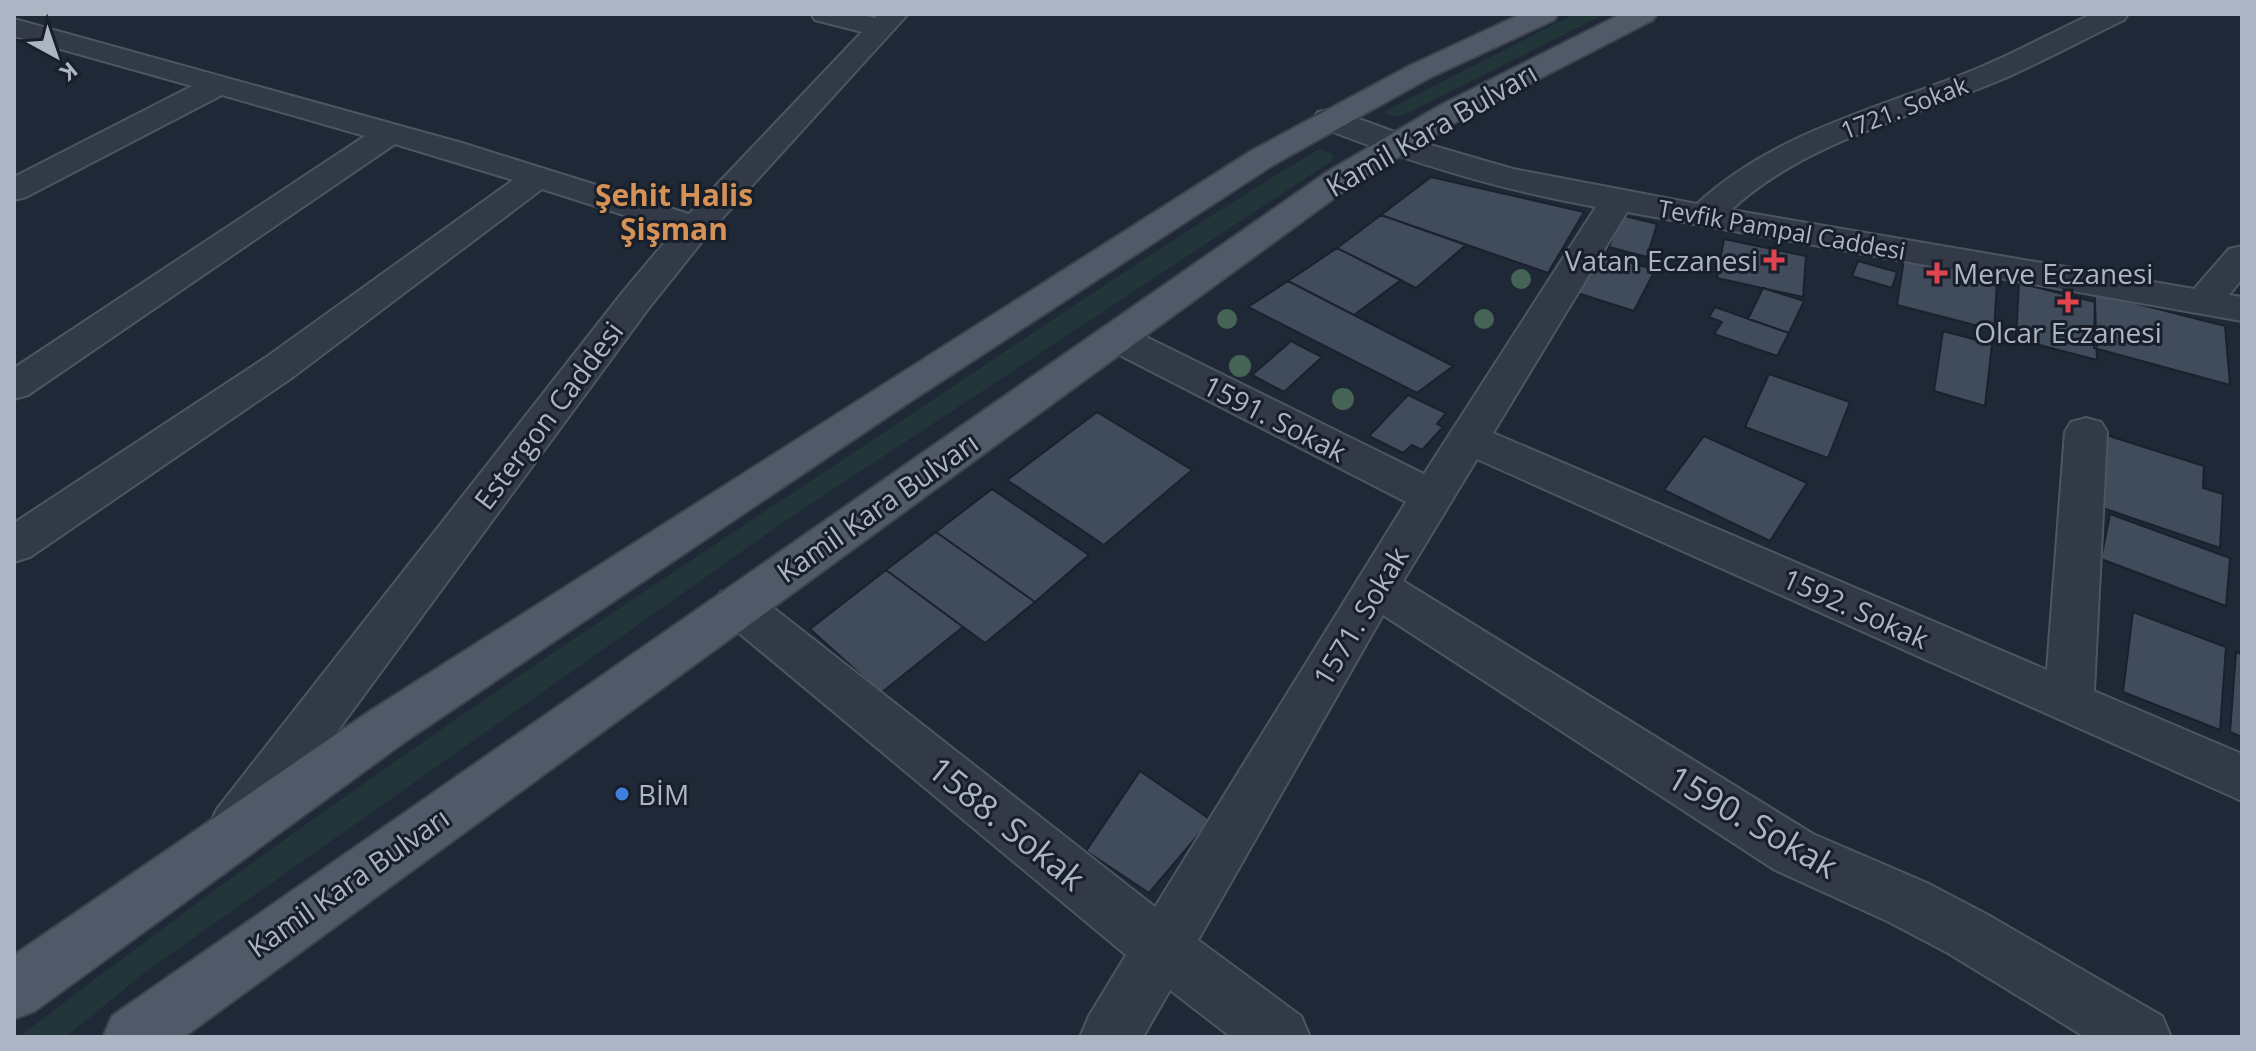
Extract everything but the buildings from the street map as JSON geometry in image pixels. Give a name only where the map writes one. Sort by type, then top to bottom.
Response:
[{"type":"main road","name":"Kamil Kara Bulvarı","points":[[14,990],[388,726],[867,411],[1262,158],[1329,119],[1544,14]]},
{"type":"main road","name":"Kamil Kara Bulvarı","points":[[133,1037],[737,605],[1392,145],[1643,14]]},
{"type":"street","points":[[825,14],[887,21]]},
{"type":"street","name":"1721. Sokak","points":[[1704,216],[1757,169],[1787,154],[1989,74],[2114,14]]},
{"type":"street","name":"Estergon Caddesi","points":[[228,837],[626,313],[696,227],[887,21]]},
{"type":"street","points":[[14,27],[388,134],[696,227]]},
{"type":"street","points":[[14,190],[216,86]]},
{"type":"street","name":"Tevfik Pampal Caddesi","points":[[1329,119],[1392,145],[1521,182],[2242,309]]},
{"type":"street","points":[[14,386],[289,204],[388,134]]},
{"type":"street","points":[[14,545],[212,416],[420,269],[536,178]]},
{"type":"street","name":"1571. Sokak","points":[[1110,1037],[1376,587],[1617,200]]},
{"type":"street","points":[[2203,302],[2242,257]]},
{"type":"street","name":"1591. Sokak","points":[[1117,338],[1433,497]]},
{"type":"street","points":[[2069,700],[2086,432]]},
{"type":"street","name":"1592. Sokak","points":[[1469,439],[2242,778]]},
{"type":"street","name":"1590. Sokak","points":[[1376,587],[1794,852],[1955,927],[2141,1037]]},
{"type":"street","name":"1588. Sokak","points":[[737,605],[1163,949],[1280,1037]]},
{"type":"green space","points":[[1574,14],[1605,14],[1404,115],[1397,117],[1383,112]]},
{"type":"green space","points":[[1319,149],[1333,154],[1332,161],[788,519],[144,973],[66,1037],[19,1037],[225,883],[434,734],[1089,296]]},
{"type":"place","name":"Vatan Eczanesi","points":[[1774,260]]},
{"type":"place","name":"Merve Eczanesi","points":[[1937,273]]},
{"type":"place","name":"Olcar Eczanesi","points":[[2068,302]]},
{"type":"place","name":"BİM","points":[[622,794]]},
{"type":"district","name":"Şehit Halis Şişman","points":[[674,211]]}]
